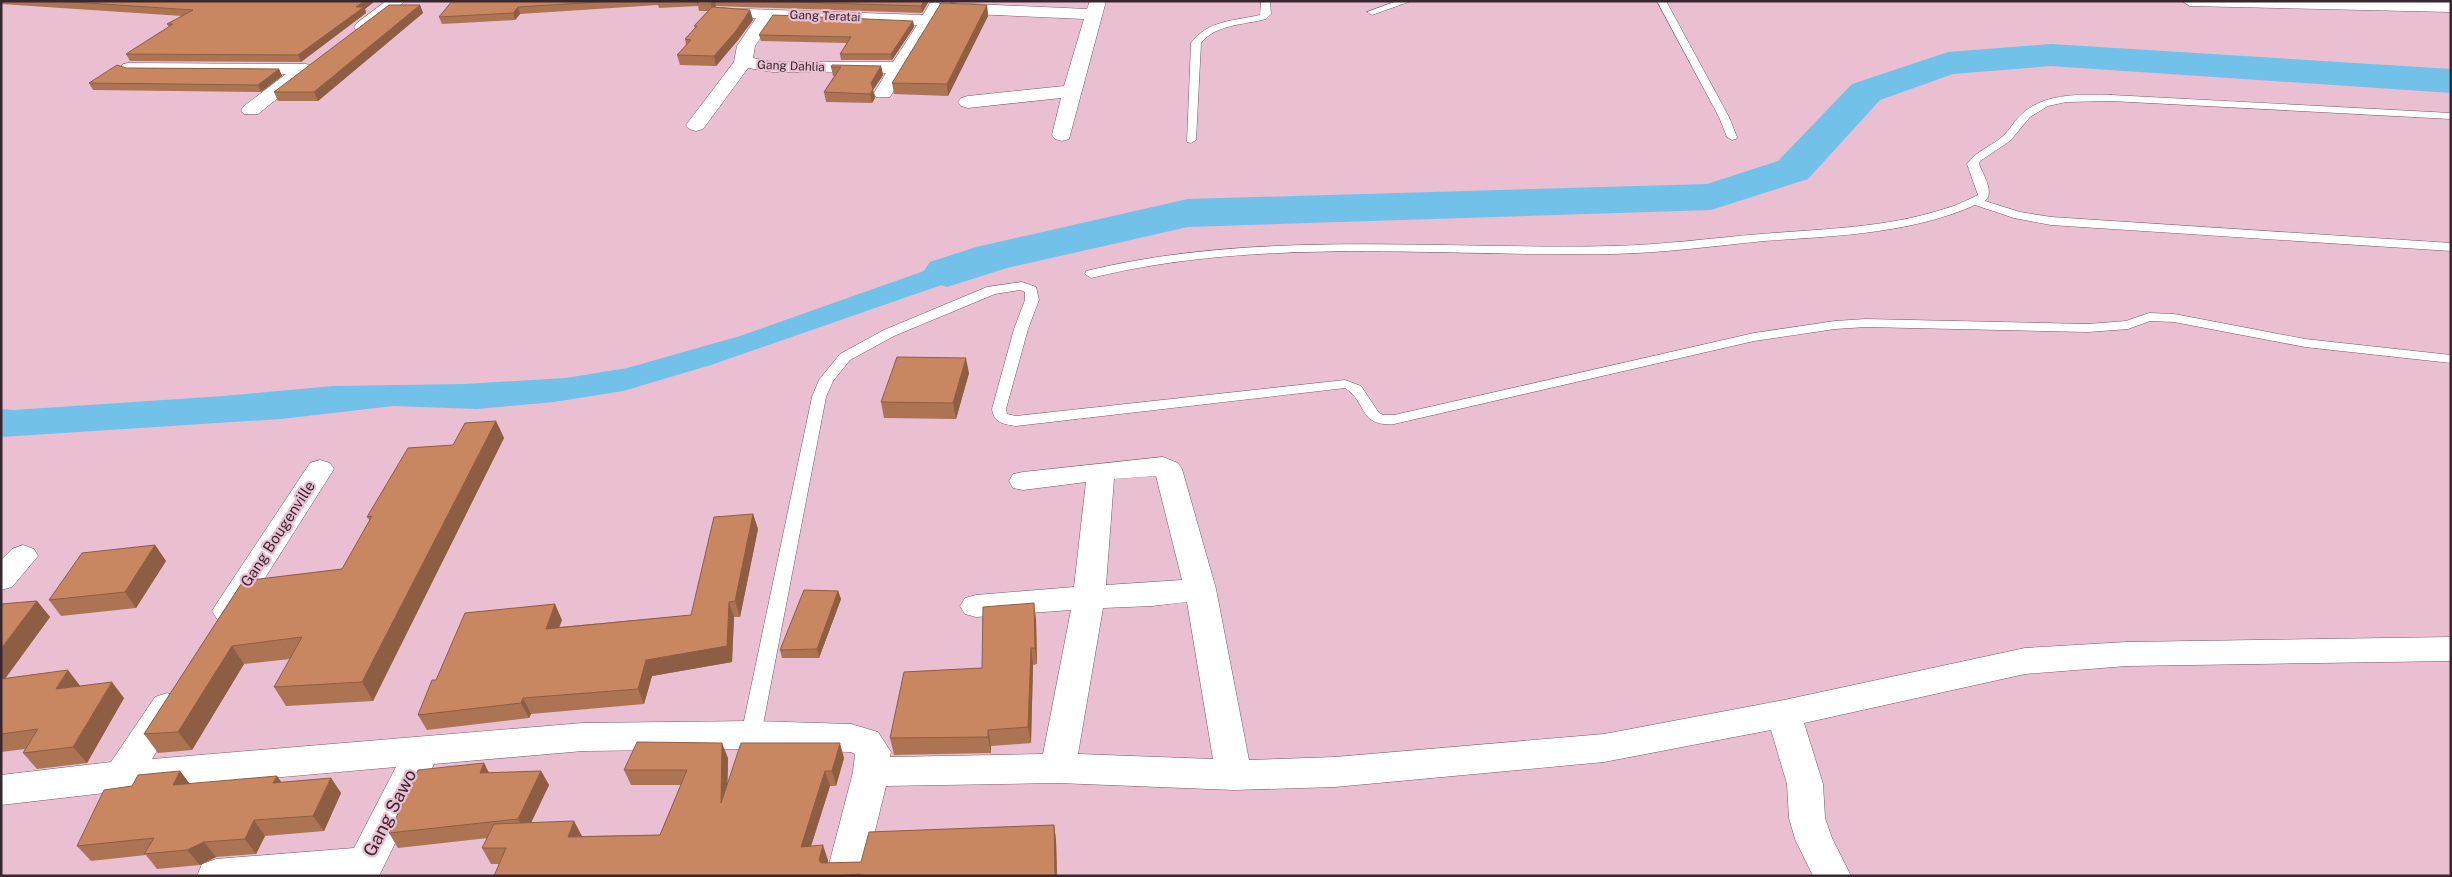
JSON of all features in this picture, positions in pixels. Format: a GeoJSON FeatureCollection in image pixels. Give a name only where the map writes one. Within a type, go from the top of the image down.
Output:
{"type":"FeatureCollection","features":[{"type":"Feature","properties":{"kind":"street"},"geometry":{"type":"LineString","coordinates":[[351,35],[397,1]]}},
{"type":"Feature","properties":{"kind":"street"},"geometry":{"type":"LineString","coordinates":[[2190,1],[2390,4],[2451,7]]}},
{"type":"Feature","properties":{"kind":"street"},"geometry":{"type":"LineString","coordinates":[[2429,7],[2451,22]]}},
{"type":"Feature","properties":{"kind":"street"},"geometry":{"type":"LineString","coordinates":[[1062,135],[1072,91],[1096,8]]}},
{"type":"Feature","properties":{"kind":"street","name":"Gang Teratai"},"geometry":{"type":"LineString","coordinates":[[722,12],[768,14],[1096,8]]}},
{"type":"Feature","properties":{"kind":"street"},"geometry":{"type":"LineString","coordinates":[[883,94],[934,10]]}},
{"type":"Feature","properties":{"kind":"street"},"geometry":{"type":"LineString","coordinates":[[696,125],[743,62],[746,46],[768,14]]}},
{"type":"Feature","properties":{"kind":"street"},"geometry":{"type":"LineString","coordinates":[[251,110],[321,58]]}},
{"type":"Feature","properties":{"kind":"street","name":"Gang Dahlia"},"geometry":{"type":"LineString","coordinates":[[743,62],[773,67],[899,68]]}},
{"type":"Feature","properties":{"kind":"street"},"geometry":{"type":"LineString","coordinates":[[129,68],[306,69]]}},
{"type":"Feature","properties":{"kind":"street"},"geometry":{"type":"LineString","coordinates":[[968,102],[1072,91]]}},
{"type":"Feature","properties":{"kind":"street"},"geometry":{"type":"LineString","coordinates":[[1023,480],[1163,466],[1168,469],[1200,589],[1234,775]]}},
{"type":"Feature","properties":{"kind":"street","name":"Gang Bougenville"},"geometry":{"type":"LineString","coordinates":[[213,635],[320,468]]}},
{"type":"Feature","properties":{"kind":"street"},"geometry":{"type":"LineString","coordinates":[[1058,768],[1089,597],[1101,471]]}},
{"type":"Feature","properties":{"kind":"street"},"geometry":{"type":"LineString","coordinates":[[1,579],[22,556]]}},
{"type":"Feature","properties":{"kind":"street"},"geometry":{"type":"LineString","coordinates":[[976,606],[1089,597],[1136,596],[1200,589]]}},
{"type":"Feature","properties":{"kind":"street"},"geometry":{"type":"LineString","coordinates":[[871,772],[1058,768],[1234,775],[1334,772],[1604,748],[1784,714],[2025,661],[2127,654],[2451,649]]}},
{"type":"Feature","properties":{"kind":"street"},"geometry":{"type":"LineString","coordinates":[[122,776],[181,685]]}},
{"type":"Feature","properties":{"kind":"street"},"geometry":{"type":"LineString","coordinates":[[1784,714],[1805,784],[1807,818],[1814,839],[1832,876]]}},
{"type":"Feature","properties":{"kind":"street"},"geometry":{"type":"LineString","coordinates":[[1,790],[122,776],[583,737],[751,735],[850,738],[866,742],[873,752],[871,772],[844,876]]}},
{"type":"Feature","properties":{"kind":"street","name":"Gang Sawo"},"geometry":{"type":"LineString","coordinates":[[361,870],[423,750]]}},
{"type":"Feature","properties":{"kind":"street"},"geometry":{"type":"LineString","coordinates":[[216,876],[361,870]]}},
{"type":"Feature","properties":{"kind":"lane"},"geometry":{"type":"LineString","coordinates":[[1191,140],[1196,43],[1201,34],[1213,29],[1263,17],[1266,14],[1265,1]]}},
{"type":"Feature","properties":{"kind":"lane"},"geometry":{"type":"LineString","coordinates":[[1372,12],[1407,1]]}},
{"type":"Feature","properties":{"kind":"lane"},"geometry":{"type":"LineString","coordinates":[[1661,1],[1724,117],[1732,137]]}},
{"type":"Feature","properties":{"kind":"lane"},"geometry":{"type":"LineString","coordinates":[[1091,274],[1128,265],[1209,255],[1409,248],[1614,250],[1809,234],[1897,224],[1949,212],[1978,202],[1983,197],[1984,192],[1973,164],[1977,155],[2006,139],[2026,115],[2040,105],[2070,100],[2111,98],[2451,116]]}},
{"type":"Feature","properties":{"kind":"lane"},"geometry":{"type":"LineString","coordinates":[[1978,202],[2018,215],[2051,221],[2451,247]]}},
{"type":"Feature","properties":{"kind":"lane"},"geometry":{"type":"LineString","coordinates":[[751,735],[819,397],[826,380],[845,358],[889,333],[954,305],[1006,287],[1022,286],[1031,290],[1032,300],[1021,329],[999,409],[1000,416],[1006,420],[1345,384],[1355,387],[1374,416],[1379,419],[1403,418],[1754,337],[1835,325],[1866,323],[2088,328],[2128,325],[2158,316],[2305,343],[2451,359]]}},
{"type":"Feature","properties":{"kind":"water"},"geometry":{"type":"Polygon","coordinates":[[[1023,236],[1022,254],[979,272],[711,365],[623,391],[554,402],[477,409],[393,406],[281,419],[1,437],[1,409],[14,410],[224,396],[333,386],[464,384],[566,378],[627,368],[740,336],[1023,236]]]}},
{"type":"Feature","properties":{"kind":"building"},"geometry":{"type":"Polygon","coordinates":[[[57,1],[364,1],[356,7],[364,7],[298,55],[126,54],[173,24],[167,24],[193,10],[57,1]]]}},
{"type":"Feature","properties":{"kind":"building"},"geometry":{"type":"Polygon","coordinates":[[[452,1],[614,1],[518,7],[513,13],[439,17],[452,1]]]}},
{"type":"Feature","properties":{"kind":"building"},"geometry":{"type":"Polygon","coordinates":[[[700,1],[713,1],[711,4],[697,4],[700,1]]]}},
{"type":"Feature","properties":{"kind":"building"},"geometry":{"type":"Polygon","coordinates":[[[764,1],[924,1],[921,6],[764,1]]]}},
{"type":"Feature","properties":{"kind":"building"},"geometry":{"type":"Polygon","coordinates":[[[941,3],[987,5],[947,84],[892,83],[941,3]]]}},
{"type":"Feature","properties":{"kind":"building"},"geometry":{"type":"Polygon","coordinates":[[[389,5],[420,5],[314,92],[274,92],[389,5]]]}},
{"type":"Feature","properties":{"kind":"building"},"geometry":{"type":"Polygon","coordinates":[[[712,7],[750,10],[736,31],[714,56],[677,55],[691,40],[685,39],[697,26],[694,26],[712,7]]]}},
{"type":"Feature","properties":{"kind":"building"},"geometry":{"type":"Polygon","coordinates":[[[773,15],[913,21],[891,54],[840,54],[851,37],[759,35],[773,15]]]}},
{"type":"Feature","properties":{"kind":"building"},"geometry":{"type":"Polygon","coordinates":[[[117,65],[126,68],[279,69],[258,85],[89,83],[117,65]]]}},
{"type":"Feature","properties":{"kind":"building"},"geometry":{"type":"Polygon","coordinates":[[[832,65],[881,66],[871,83],[873,89],[870,94],[824,92],[841,67],[831,67],[832,65]]]}},
{"type":"Feature","properties":{"kind":"building"},"geometry":{"type":"Polygon","coordinates":[[[897,357],[966,358],[953,403],[881,402],[897,357]]]}},
{"type":"Feature","properties":{"kind":"building"},"geometry":{"type":"Polygon","coordinates":[[[496,421],[362,682],[274,687],[302,637],[232,646],[178,732],[144,734],[243,581],[342,569],[372,516],[367,517],[408,448],[453,445],[465,423],[496,421]]]}},
{"type":"Feature","properties":{"kind":"building"},"geometry":{"type":"Polygon","coordinates":[[[753,514],[735,601],[729,602],[727,646],[646,660],[638,689],[523,698],[521,703],[418,715],[432,680],[436,680],[465,613],[555,604],[546,629],[691,615],[714,517],[753,514]]]}},
{"type":"Feature","properties":{"kind":"building"},"geometry":{"type":"Polygon","coordinates":[[[155,545],[125,592],[49,600],[82,553],[155,545]]]}},
{"type":"Feature","properties":{"kind":"building"},"geometry":{"type":"Polygon","coordinates":[[[804,590],[838,591],[817,649],[780,650],[804,590]]]}},
{"type":"Feature","properties":{"kind":"building"},"geometry":{"type":"Polygon","coordinates":[[[37,601],[1,649],[1,604],[37,601]]]}},
{"type":"Feature","properties":{"kind":"building"},"geometry":{"type":"Polygon","coordinates":[[[1034,603],[1035,648],[1031,648],[1028,727],[988,730],[988,737],[890,738],[904,672],[982,668],[983,607],[1034,603]]]}},
{"type":"Feature","properties":{"kind":"building"},"geometry":{"type":"Polygon","coordinates":[[[68,670],[56,689],[112,682],[73,747],[23,753],[38,729],[1,734],[1,679],[68,670]]]}},
{"type":"Feature","properties":{"kind":"building"},"geometry":{"type":"Polygon","coordinates":[[[637,742],[722,743],[721,803],[741,743],[840,743],[832,771],[825,771],[801,847],[823,845],[819,860],[821,863],[861,862],[869,832],[1054,825],[1055,876],[859,876],[860,874],[836,876],[494,876],[506,848],[482,848],[494,824],[574,821],[568,837],[660,835],[687,770],[624,770],[637,742]]]}},
{"type":"Feature","properties":{"kind":"building"},"geometry":{"type":"Polygon","coordinates":[[[484,763],[480,773],[541,771],[518,819],[389,833],[418,770],[484,763]]]}},
{"type":"Feature","properties":{"kind":"building"},"geometry":{"type":"Polygon","coordinates":[[[180,771],[173,785],[277,776],[273,783],[331,778],[313,816],[254,820],[245,839],[204,842],[187,850],[144,854],[154,838],[77,846],[104,790],[132,786],[138,775],[180,771]]]}},
{"type":"Feature","properties":{"kind":"waterway"},"geometry":{"type":"LineString","coordinates":[[947,272],[993,257],[1188,213],[1711,197],[1793,170],[1866,92],[1948,63],[2051,55],[2451,81]]}}]}
